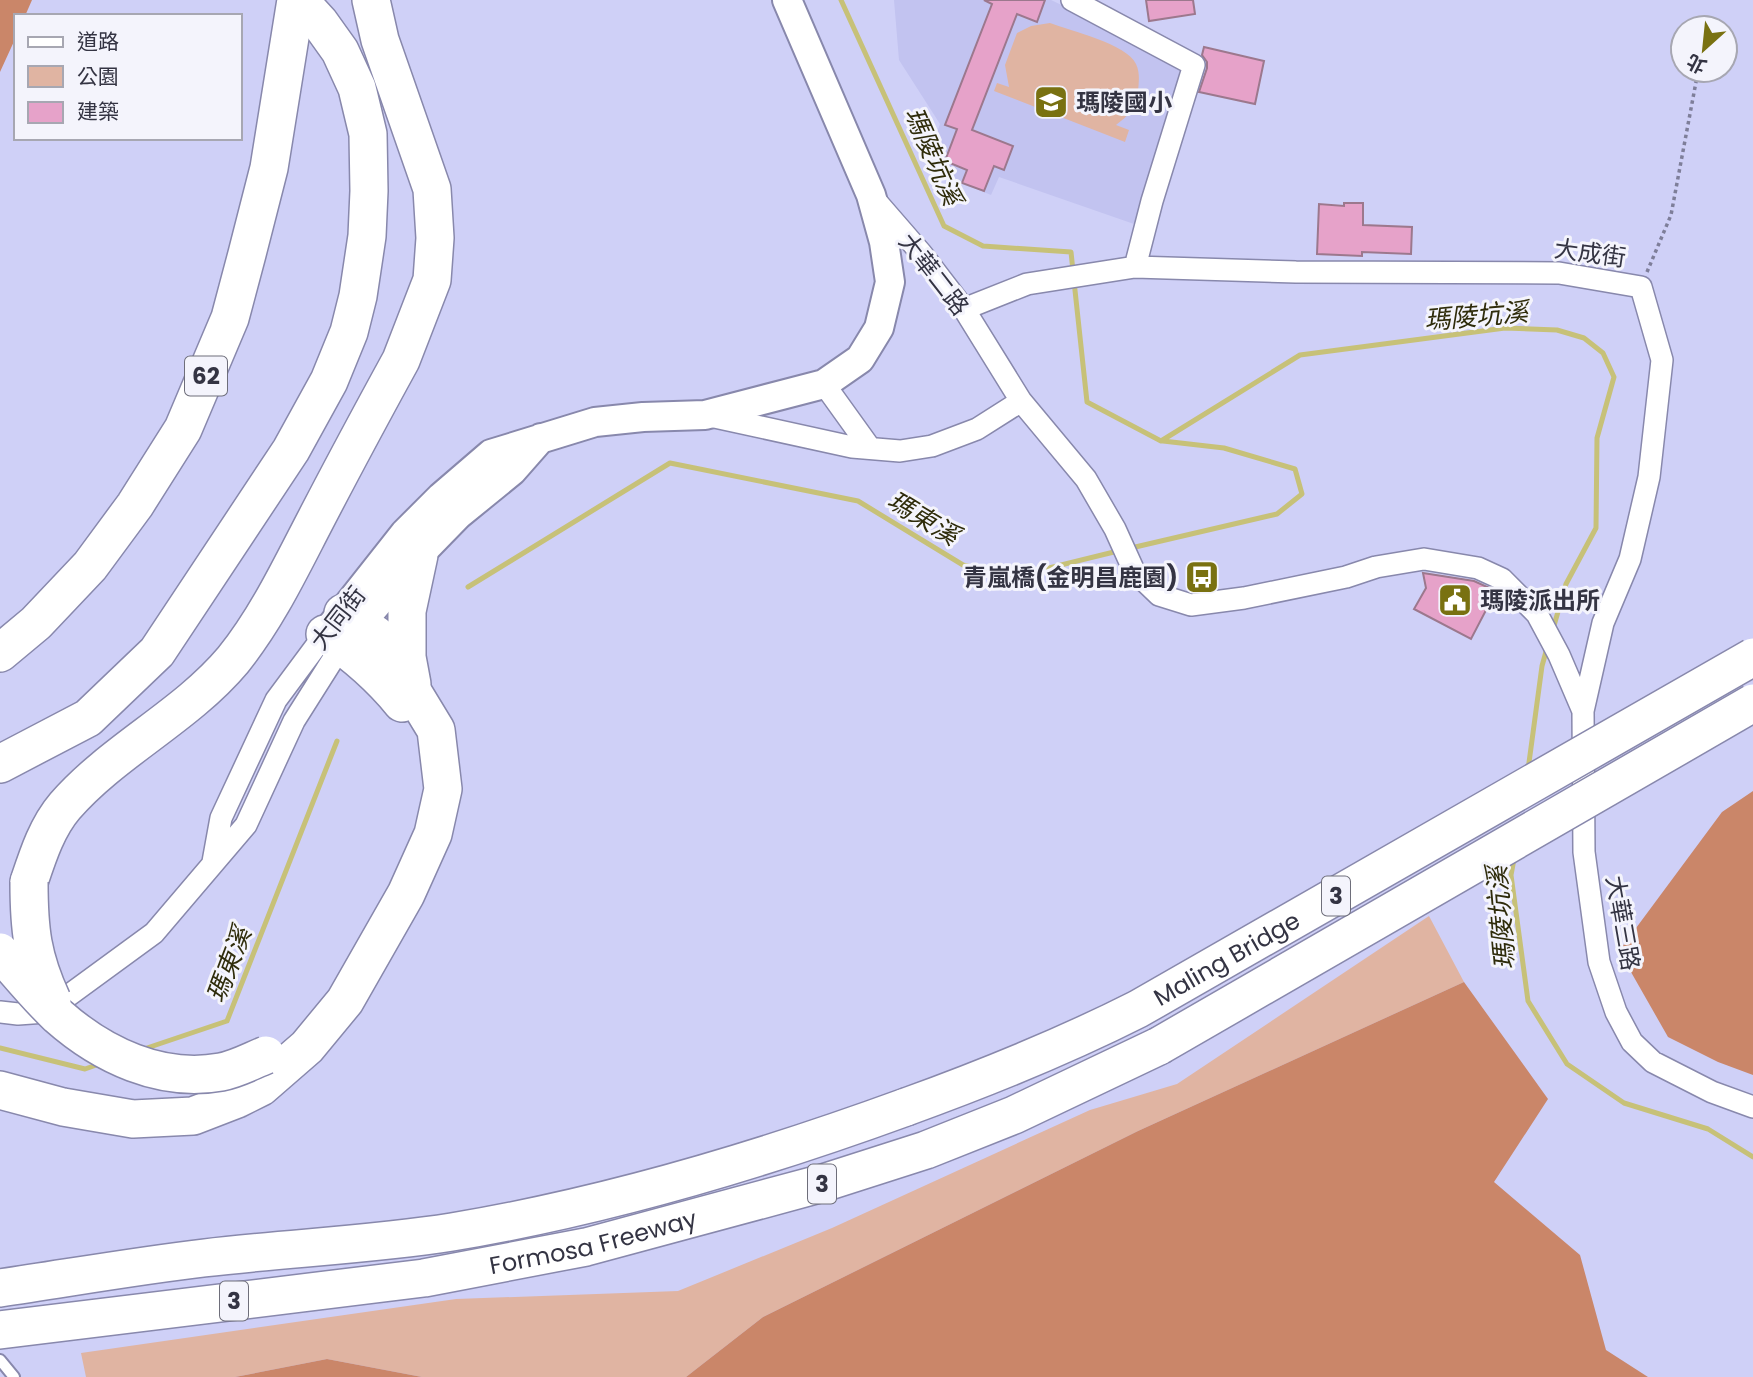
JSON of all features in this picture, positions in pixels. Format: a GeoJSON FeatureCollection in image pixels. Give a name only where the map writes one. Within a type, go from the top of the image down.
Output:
{"type":"FeatureCollection","features":[{"type":"Feature","properties":{"kind":"highway","name":"62"},"geometry":{"type":"LineString","coordinates":[[0,625],[48,583],[63,564],[134,471],[174,399],[212,294],[247,173],[273,0]]}},
{"type":"Feature","properties":{"kind":"highway","name":"62"},"geometry":{"type":"LineString","coordinates":[[0,653],[36,623],[90,566],[135,505],[183,429],[230,318],[269,168],[289,38],[298,0]]}},
{"type":"Feature","properties":{"kind":"highway"},"geometry":{"type":"LineString","coordinates":[[0,764],[88,718],[157,652],[291,450],[329,381],[349,332],[358,296],[367,236],[368,134],[358,88],[340,51],[320,23],[298,0]]}},
{"type":"Feature","properties":{"kind":"highway"},"geometry":{"type":"LineString","coordinates":[[60,1017],[38,971],[29,930],[29,882],[40,846],[64,807],[99,774],[211,682],[232,661],[250,637],[287,575],[401,360],[432,280],[435,239],[432,189],[380,40],[371,0]]}},
{"type":"Feature","properties":{"kind":"highway"},"geometry":{"type":"LineString","coordinates":[[414,692],[407,657],[407,611],[419,555]]}},
{"type":"Feature","properties":{"kind":"highway"},"geometry":{"type":"LineString","coordinates":[[0,1087],[51,1104],[133,1119],[193,1116],[261,1087],[307,1047],[345,1001],[406,894],[433,834],[443,789],[436,730],[414,692],[376,635],[342,629]]}},
{"type":"Feature","properties":{"kind":"highway"},"geometry":{"type":"LineString","coordinates":[[0,952],[60,1017],[110,1052],[144,1067],[172,1074],[221,1072],[266,1055],[296,1031],[329,991],[383,894],[420,811],[422,759],[416,734],[401,702],[378,677],[342,629]]}},
{"type":"Feature","properties":{"kind":"highway","name":"Maling Bridge"},"geometry":{"type":"LineString","coordinates":[[906,1107],[996,1075],[1073,1042],[1138,1009],[1753,657]]}},
{"type":"Feature","properties":{"kind":"highway","name":"Maling Bridge"},"geometry":{"type":"LineString","coordinates":[[1159,1046],[1753,703]]}},
{"type":"Feature","properties":{"kind":"highway","name":"Formosa Freeway"},"geometry":{"type":"LineString","coordinates":[[0,1330],[424,1279],[586,1247],[823,1184],[926,1150],[1014,1115],[1159,1046]]}},
{"type":"Feature","properties":{"kind":"highway","name":"Formosa Freeway"},"geometry":{"type":"LineString","coordinates":[[0,1288],[204,1258],[453,1232],[592,1204],[688,1180],[809,1143],[906,1107]]}},
{"type":"Feature","properties":{"kind":"street","name":"大華二路"},"geometry":{"type":"LineString","coordinates":[[787,0],[871,195],[964,309],[1021,401],[1086,479],[1115,529],[1134,571],[1159,595],[1191,605],[1256,595],[1346,577],[1376,567],[1424,559],[1478,568],[1502,579],[1537,614],[1559,654],[1583,711]]}},
{"type":"Feature","properties":{"kind":"street"},"geometry":{"type":"LineString","coordinates":[[1072,0],[1194,65],[1152,201],[1135,267]]}},
{"type":"Feature","properties":{"kind":"street"},"geometry":{"type":"LineString","coordinates":[[870,448],[824,384],[860,359],[879,328],[890,282],[884,242],[871,195]]}},
{"type":"Feature","properties":{"kind":"street","name":"大成街"},"geometry":{"type":"LineString","coordinates":[[964,309],[1027,284],[1135,267],[1296,272],[1559,273],[1641,287],[1662,360],[1648,477],[1630,559],[1603,622],[1583,711]]}},
{"type":"Feature","properties":{"kind":"street","name":"大同街"},"geometry":{"type":"LineString","coordinates":[[342,629],[405,533],[441,497],[491,454],[595,422],[705,415],[824,384]]}},
{"type":"Feature","properties":{"kind":"street"},"geometry":{"type":"LineString","coordinates":[[705,415],[852,447],[900,451],[932,446],[977,429],[1021,401]]}},
{"type":"Feature","properties":{"kind":"street","name":"大同街"},"geometry":{"type":"LineString","coordinates":[[0,1012],[46,1012],[154,933],[213,864],[221,818],[276,700],[342,629],[458,515],[512,471],[542,437]]}},
{"type":"Feature","properties":{"kind":"street","name":"大華三路"},"geometry":{"type":"LineString","coordinates":[[1583,711],[1584,852],[1599,962],[1616,1012],[1632,1042],[1653,1062],[1712,1092],[1753,1107]]}},
{"type":"Feature","properties":{"kind":"lane"},"geometry":{"type":"LineString","coordinates":[[0,1360],[14,1377]]}},
{"type":"Feature","properties":{"kind":"path"},"geometry":{"type":"LineString","coordinates":[[1641,287],[1671,215],[1696,84]]}},
{"type":"Feature","properties":{"kind":"shaded area"},"geometry":{"type":"Polygon","coordinates":[[[0,0],[32,0],[26,14],[14,14],[14,41],[0,72],[0,0]]]}},
{"type":"Feature","properties":{"kind":"shaded area","name":"瑪陵國小"},"geometry":{"type":"Polygon","coordinates":[[[894,0],[1051,0],[1178,60],[1184,81],[1134,224],[999,177],[991,195],[924,168],[940,124],[899,60],[894,0]]]}},
{"type":"Feature","properties":{"kind":"shaded area"},"geometry":{"type":"Polygon","coordinates":[[[1753,791],[1753,1075],[1718,1062],[1668,1037],[1619,951],[1722,812],[1753,791]]]}},
{"type":"Feature","properties":{"kind":"shaded area"},"geometry":{"type":"Polygon","coordinates":[[[1464,982],[1548,1099],[1494,1182],[1580,1255],[1606,1350],[1648,1377],[686,1377],[763,1317],[1138,1131],[1464,982]]]}},
{"type":"Feature","properties":{"kind":"shaded area"},"geometry":{"type":"Polygon","coordinates":[[[327,1359],[422,1377],[235,1377],[327,1359]]]}},
{"type":"Feature","properties":{"kind":"green space"},"geometry":{"type":"Polygon","coordinates":[[[1050,23],[1110,44],[1122,50],[1136,64],[1139,81],[1136,102],[1128,115],[1116,125],[1129,130],[1125,142],[994,91],[997,83],[1009,87],[1005,65],[1017,33],[1031,26],[1050,23]]]}},
{"type":"Feature","properties":{"kind":"green space"},"geometry":{"type":"Polygon","coordinates":[[[1429,916],[1464,982],[1138,1131],[763,1317],[686,1377],[422,1377],[327,1359],[235,1377],[86,1377],[81,1353],[456,1299],[678,1291],[832,1228],[1090,1110],[1177,1084],[1429,916]]]}},
{"type":"Feature","properties":{"kind":"building"},"geometry":{"type":"Polygon","coordinates":[[[984,0],[1045,0],[1037,22],[1017,14],[972,130],[1013,146],[1004,170],[994,166],[984,191],[962,183],[967,170],[945,161],[957,129],[945,125],[992,4],[984,0]]]}},
{"type":"Feature","properties":{"kind":"building"},"geometry":{"type":"Polygon","coordinates":[[[1146,0],[1193,0],[1195,14],[1149,21],[1146,0]]]}},
{"type":"Feature","properties":{"kind":"building"},"geometry":{"type":"Polygon","coordinates":[[[1204,47],[1264,61],[1255,104],[1199,92],[1207,68],[1207,62],[1202,55],[1204,47]]]}},
{"type":"Feature","properties":{"kind":"building"},"geometry":{"type":"Polygon","coordinates":[[[1344,203],[1363,203],[1363,225],[1412,227],[1411,254],[1317,254],[1319,204],[1344,206],[1344,203]]]}},
{"type":"Feature","properties":{"kind":"building","name":"瑪陵派出所"},"geometry":{"type":"Polygon","coordinates":[[[1423,573],[1474,581],[1496,591],[1471,639],[1414,609],[1426,588],[1423,573]]]}},
{"type":"Feature","properties":{"kind":"waterway","name":"瑪陵坑溪"},"geometry":{"type":"LineString","coordinates":[[841,0],[944,226],[983,246],[1071,252],[1073,271]]}},
{"type":"Feature","properties":{"kind":"waterway","name":"瑪陵坑溪"},"geometry":{"type":"LineString","coordinates":[[1074,281],[1087,402],[1161,441],[1300,355],[1505,328],[1557,330],[1584,338],[1603,353],[1614,377],[1597,438],[1596,528],[1566,584],[1553,629]]}},
{"type":"Feature","properties":{"kind":"waterway","name":"瑪東溪"},"geometry":{"type":"LineString","coordinates":[[1131,548],[1277,514],[1302,494],[1295,469],[1224,448],[1163,441]]}},
{"type":"Feature","properties":{"kind":"waterway","name":"瑪東溪"},"geometry":{"type":"LineString","coordinates":[[468,587],[670,463],[858,501],[963,565],[1012,577],[1118,551]]}},
{"type":"Feature","properties":{"kind":"waterway","name":"瑪陵坑溪"},"geometry":{"type":"LineString","coordinates":[[1528,770],[1542,666],[1547,648]]}},
{"type":"Feature","properties":{"kind":"waterway","name":"瑪東溪"},"geometry":{"type":"LineString","coordinates":[[141,1050],[227,1021],[337,741]]}},
{"type":"Feature","properties":{"kind":"waterway","name":"瑪陵坑溪"},"geometry":{"type":"LineString","coordinates":[[1514,859],[1511,875],[1528,1001],[1567,1064],[1624,1103],[1708,1129],[1753,1157]]}},
{"type":"Feature","properties":{"kind":"waterway","name":"瑪東溪"},"geometry":{"type":"LineString","coordinates":[[0,1048],[85,1069],[102,1063]]}},
{"type":"Feature","properties":{"kind":"place","name":"瑪陵國小"},"geometry":{"type":"Point","coordinates":[1051,102]}},
{"type":"Feature","properties":{"kind":"place","name":"青嵐橋(金明昌鹿園)"},"geometry":{"type":"Point","coordinates":[1202,577]}},
{"type":"Feature","properties":{"kind":"place","name":"瑪陵派出所"},"geometry":{"type":"Point","coordinates":[1455,600]}}]}
